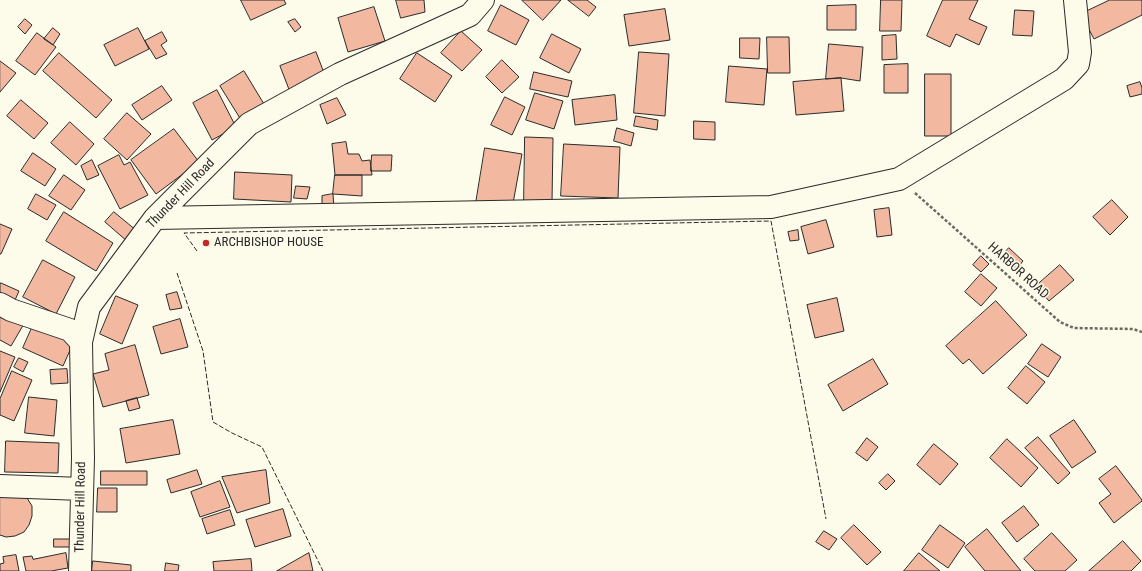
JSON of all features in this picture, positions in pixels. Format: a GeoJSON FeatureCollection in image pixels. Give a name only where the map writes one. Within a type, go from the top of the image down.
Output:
{"type":"FeatureCollection","features":[{"type":"Feature","properties":{"kind":"street","name":"Thunder Hill Road"},"geometry":{"type":"LineString","coordinates":[[80,571],[83,458],[81,342],[89,307],[155,218],[249,124],[340,74],[470,15],[483,0]]}},
{"type":"Feature","properties":{"kind":"street"},"geometry":{"type":"LineString","coordinates":[[155,218],[771,207],[900,179],[1064,79],[1078,64],[1080,52],[1074,0]]}},
{"type":"Feature","properties":{"kind":"street"},"geometry":{"type":"LineString","coordinates":[[0,304],[11,310],[70,330],[81,342]]}},
{"type":"Feature","properties":{"kind":"street"},"geometry":{"type":"LineString","coordinates":[[0,486],[82,490]]}},
{"type":"Feature","properties":{"kind":"path","name":"HARBOR ROAD"},"geometry":{"type":"LineString","coordinates":[[900,179],[1060,322],[1074,328],[1133,329],[1142,332]]}},
{"type":"Feature","properties":{"kind":"building"},"geometry":{"type":"Polygon","coordinates":[[[241,0],[284,0],[286,4],[251,20],[241,0]]]}},
{"type":"Feature","properties":{"kind":"building"},"geometry":{"type":"Polygon","coordinates":[[[396,0],[424,0],[425,12],[401,18],[396,0]]]}},
{"type":"Feature","properties":{"kind":"building"},"geometry":{"type":"Polygon","coordinates":[[[522,0],[561,0],[543,20],[522,0]]]}},
{"type":"Feature","properties":{"kind":"building"},"geometry":{"type":"Polygon","coordinates":[[[568,0],[587,0],[596,7],[589,16],[568,0]]]}},
{"type":"Feature","properties":{"kind":"building"},"geometry":{"type":"Polygon","coordinates":[[[881,0],[902,0],[901,31],[880,31],[881,0]]]}},
{"type":"Feature","properties":{"kind":"building"},"geometry":{"type":"Polygon","coordinates":[[[943,0],[978,0],[969,19],[987,27],[979,45],[956,34],[950,47],[927,36],[943,0]]]}},
{"type":"Feature","properties":{"kind":"building"},"geometry":{"type":"Polygon","coordinates":[[[1110,0],[1142,0],[1142,15],[1094,39],[1081,14],[1110,0]]]}},
{"type":"Feature","properties":{"kind":"building"},"geometry":{"type":"Polygon","coordinates":[[[501,5],[529,20],[516,45],[488,31],[501,5]]]}},
{"type":"Feature","properties":{"kind":"building"},"geometry":{"type":"Polygon","coordinates":[[[856,5],[856,30],[827,30],[827,6],[856,5]]]}},
{"type":"Feature","properties":{"kind":"building"},"geometry":{"type":"Polygon","coordinates":[[[374,7],[385,41],[348,52],[338,18],[374,7]]]}},
{"type":"Feature","properties":{"kind":"building"},"geometry":{"type":"Polygon","coordinates":[[[665,9],[670,40],[629,46],[624,15],[665,9]]]}},
{"type":"Feature","properties":{"kind":"building"},"geometry":{"type":"Polygon","coordinates":[[[1015,10],[1034,11],[1032,36],[1013,35],[1015,10]]]}},
{"type":"Feature","properties":{"kind":"building"},"geometry":{"type":"Polygon","coordinates":[[[25,19],[32,25],[25,34],[18,27],[25,19]]]}},
{"type":"Feature","properties":{"kind":"building"},"geometry":{"type":"Polygon","coordinates":[[[295,19],[301,27],[295,32],[288,22],[295,19]]]}},
{"type":"Feature","properties":{"kind":"building"},"geometry":{"type":"Polygon","coordinates":[[[53,28],[60,34],[53,45],[44,39],[53,28]]]}},
{"type":"Feature","properties":{"kind":"building"},"geometry":{"type":"Polygon","coordinates":[[[138,28],[149,49],[115,66],[104,45],[138,28]]]}},
{"type":"Feature","properties":{"kind":"building"},"geometry":{"type":"Polygon","coordinates":[[[461,31],[482,50],[462,71],[441,53],[461,31]]]}},
{"type":"Feature","properties":{"kind":"building"},"geometry":{"type":"Polygon","coordinates":[[[162,32],[167,41],[161,45],[167,54],[156,59],[145,41],[162,32]]]}},
{"type":"Feature","properties":{"kind":"building"},"geometry":{"type":"Polygon","coordinates":[[[37,33],[56,47],[35,75],[16,61],[37,33]]]}},
{"type":"Feature","properties":{"kind":"building"},"geometry":{"type":"Polygon","coordinates":[[[552,34],[581,49],[569,73],[540,58],[552,34]]]}},
{"type":"Feature","properties":{"kind":"building"},"geometry":{"type":"Polygon","coordinates":[[[896,35],[897,59],[882,60],[882,36],[896,35]]]}},
{"type":"Feature","properties":{"kind":"building"},"geometry":{"type":"Polygon","coordinates":[[[767,37],[789,37],[790,73],[768,73],[767,37]]]}},
{"type":"Feature","properties":{"kind":"building"},"geometry":{"type":"Polygon","coordinates":[[[740,38],[760,38],[759,59],[740,58],[740,38]]]}},
{"type":"Feature","properties":{"kind":"building"},"geometry":{"type":"Polygon","coordinates":[[[829,44],[863,47],[860,81],[841,78],[826,79],[829,44]]]}},
{"type":"Feature","properties":{"kind":"building"},"geometry":{"type":"Polygon","coordinates":[[[316,52],[326,78],[290,92],[280,66],[316,52]]]}},
{"type":"Feature","properties":{"kind":"building"},"geometry":{"type":"Polygon","coordinates":[[[639,52],[669,54],[665,116],[634,113],[639,52]]]}},
{"type":"Feature","properties":{"kind":"building"},"geometry":{"type":"Polygon","coordinates":[[[59,53],[112,100],[96,118],[43,71],[59,53]]]}},
{"type":"Feature","properties":{"kind":"building"},"geometry":{"type":"Polygon","coordinates":[[[417,53],[452,76],[435,102],[400,79],[417,53]]]}},
{"type":"Feature","properties":{"kind":"building"},"geometry":{"type":"Polygon","coordinates":[[[502,60],[519,77],[502,93],[486,77],[502,60]]]}},
{"type":"Feature","properties":{"kind":"building"},"geometry":{"type":"Polygon","coordinates":[[[0,61],[16,73],[0,92],[0,61]]]}},
{"type":"Feature","properties":{"kind":"building"},"geometry":{"type":"Polygon","coordinates":[[[908,64],[908,93],[884,93],[884,65],[908,64]]]}},
{"type":"Feature","properties":{"kind":"building"},"geometry":{"type":"Polygon","coordinates":[[[729,66],[767,69],[764,105],[726,102],[729,66]]]}},
{"type":"Feature","properties":{"kind":"building"},"geometry":{"type":"Polygon","coordinates":[[[244,71],[267,109],[243,123],[220,86],[244,71]]]}},
{"type":"Feature","properties":{"kind":"building"},"geometry":{"type":"Polygon","coordinates":[[[534,72],[572,81],[568,97],[530,89],[534,72]]]}},
{"type":"Feature","properties":{"kind":"building"},"geometry":{"type":"Polygon","coordinates":[[[925,74],[951,74],[951,136],[925,136],[925,74]]]}},
{"type":"Feature","properties":{"kind":"building"},"geometry":{"type":"Polygon","coordinates":[[[841,78],[844,111],[796,115],[793,82],[841,78]]]}},
{"type":"Feature","properties":{"kind":"building"},"geometry":{"type":"Polygon","coordinates":[[[1140,82],[1142,94],[1130,97],[1127,86],[1140,82]]]}},
{"type":"Feature","properties":{"kind":"building"},"geometry":{"type":"Polygon","coordinates":[[[162,86],[172,100],[142,120],[132,105],[162,86]]]}},
{"type":"Feature","properties":{"kind":"building"},"geometry":{"type":"Polygon","coordinates":[[[217,90],[236,127],[212,140],[193,103],[217,90]]]}},
{"type":"Feature","properties":{"kind":"building"},"geometry":{"type":"Polygon","coordinates":[[[535,93],[563,101],[554,129],[526,120],[535,93]]]}},
{"type":"Feature","properties":{"kind":"building"},"geometry":{"type":"Polygon","coordinates":[[[615,95],[617,120],[575,125],[572,100],[615,95]]]}},
{"type":"Feature","properties":{"kind":"building"},"geometry":{"type":"Polygon","coordinates":[[[505,97],[525,107],[512,135],[491,125],[505,97]]]}},
{"type":"Feature","properties":{"kind":"building"},"geometry":{"type":"Polygon","coordinates":[[[337,98],[346,115],[327,124],[320,105],[337,98]]]}},
{"type":"Feature","properties":{"kind":"building"},"geometry":{"type":"Polygon","coordinates":[[[21,100],[48,123],[34,139],[7,116],[21,100]]]}},
{"type":"Feature","properties":{"kind":"building"},"geometry":{"type":"Polygon","coordinates":[[[127,113],[151,134],[127,160],[104,139],[127,113]]]}},
{"type":"Feature","properties":{"kind":"building"},"geometry":{"type":"Polygon","coordinates":[[[636,116],[658,120],[657,130],[634,126],[636,116]]]}},
{"type":"Feature","properties":{"kind":"building"},"geometry":{"type":"Polygon","coordinates":[[[694,121],[715,122],[715,140],[694,139],[694,121]]]}},
{"type":"Feature","properties":{"kind":"building"},"geometry":{"type":"Polygon","coordinates":[[[70,122],[94,144],[76,165],[51,143],[70,122]]]}},
{"type":"Feature","properties":{"kind":"building"},"geometry":{"type":"Polygon","coordinates":[[[617,128],[634,133],[631,146],[614,141],[617,128]]]}},
{"type":"Feature","properties":{"kind":"building"},"geometry":{"type":"Polygon","coordinates":[[[174,129],[199,162],[156,194],[131,160],[174,129]]]}},
{"type":"Feature","properties":{"kind":"building"},"geometry":{"type":"Polygon","coordinates":[[[525,137],[553,138],[552,203],[524,203],[525,137]]]}},
{"type":"Feature","properties":{"kind":"building"},"geometry":{"type":"Polygon","coordinates":[[[346,142],[348,154],[359,154],[362,161],[370,160],[372,175],[335,175],[332,144],[346,142]]]}},
{"type":"Feature","properties":{"kind":"building"},"geometry":{"type":"Polygon","coordinates":[[[564,144],[620,147],[618,198],[561,196],[564,144]]]}},
{"type":"Feature","properties":{"kind":"building"},"geometry":{"type":"Polygon","coordinates":[[[485,148],[522,154],[512,209],[476,203],[485,148]]]}},
{"type":"Feature","properties":{"kind":"building"},"geometry":{"type":"Polygon","coordinates":[[[33,153],[56,169],[45,186],[21,171],[33,153]]]}},
{"type":"Feature","properties":{"kind":"building"},"geometry":{"type":"Polygon","coordinates":[[[119,155],[124,165],[130,162],[148,195],[120,209],[98,166],[119,155]]]}},
{"type":"Feature","properties":{"kind":"building"},"geometry":{"type":"Polygon","coordinates":[[[372,155],[392,155],[391,171],[371,171],[372,155]]]}},
{"type":"Feature","properties":{"kind":"building"},"geometry":{"type":"Polygon","coordinates":[[[92,160],[99,175],[87,180],[81,166],[92,160]]]}},
{"type":"Feature","properties":{"kind":"building"},"geometry":{"type":"Polygon","coordinates":[[[235,172],[292,175],[291,202],[234,199],[235,172]]]}},
{"type":"Feature","properties":{"kind":"building"},"geometry":{"type":"Polygon","coordinates":[[[64,175],[85,190],[71,210],[49,196],[64,175]]]}},
{"type":"Feature","properties":{"kind":"building"},"geometry":{"type":"Polygon","coordinates":[[[335,175],[362,175],[362,196],[333,194],[335,175]]]}},
{"type":"Feature","properties":{"kind":"building"},"geometry":{"type":"Polygon","coordinates":[[[296,186],[310,187],[307,199],[294,198],[296,186]]]}},
{"type":"Feature","properties":{"kind":"building"},"geometry":{"type":"Polygon","coordinates":[[[36,194],[56,205],[47,220],[28,209],[36,194]]]}},
{"type":"Feature","properties":{"kind":"building"},"geometry":{"type":"Polygon","coordinates":[[[333,194],[334,209],[322,209],[322,196],[333,194]]]}},
{"type":"Feature","properties":{"kind":"building"},"geometry":{"type":"Polygon","coordinates":[[[1112,200],[1128,217],[1110,235],[1093,217],[1112,200]]]}},
{"type":"Feature","properties":{"kind":"building"},"geometry":{"type":"Polygon","coordinates":[[[889,208],[892,235],[877,237],[874,210],[889,208]]]}},
{"type":"Feature","properties":{"kind":"building"},"geometry":{"type":"Polygon","coordinates":[[[64,212],[113,243],[96,271],[46,241],[64,212]]]}},
{"type":"Feature","properties":{"kind":"building"},"geometry":{"type":"Polygon","coordinates":[[[114,212],[137,231],[128,242],[105,222],[114,212]]]}},
{"type":"Feature","properties":{"kind":"building"},"geometry":{"type":"Polygon","coordinates":[[[826,220],[834,247],[808,254],[801,227],[826,220]]]}},
{"type":"Feature","properties":{"kind":"building"},"geometry":{"type":"Polygon","coordinates":[[[0,224],[12,229],[1,254],[0,254],[0,224]]]}},
{"type":"Feature","properties":{"kind":"building"},"geometry":{"type":"Polygon","coordinates":[[[798,230],[799,240],[790,241],[788,232],[798,230]]]}},
{"type":"Feature","properties":{"kind":"building"},"geometry":{"type":"Polygon","coordinates":[[[1009,248],[1023,261],[1015,271],[1000,258],[1009,248]]]}},
{"type":"Feature","properties":{"kind":"building"},"geometry":{"type":"Polygon","coordinates":[[[981,256],[989,264],[981,272],[973,265],[981,256]]]}},
{"type":"Feature","properties":{"kind":"building"},"geometry":{"type":"Polygon","coordinates":[[[43,260],[75,277],[56,314],[23,297],[43,260]]]}},
{"type":"Feature","properties":{"kind":"building"},"geometry":{"type":"Polygon","coordinates":[[[1060,265],[1074,280],[1049,301],[1036,286],[1060,265]]]}},
{"type":"Feature","properties":{"kind":"building"},"geometry":{"type":"Polygon","coordinates":[[[981,274],[997,288],[981,306],[965,292],[981,274]]]}},
{"type":"Feature","properties":{"kind":"building"},"geometry":{"type":"Polygon","coordinates":[[[1,283],[19,291],[12,307],[0,302],[1,283]]]}},
{"type":"Feature","properties":{"kind":"building"},"geometry":{"type":"Polygon","coordinates":[[[177,292],[182,308],[170,310],[166,295],[177,292]]]}},
{"type":"Feature","properties":{"kind":"building"},"geometry":{"type":"Polygon","coordinates":[[[116,296],[138,305],[122,344],[100,334],[116,296]]]}},
{"type":"Feature","properties":{"kind":"building"},"geometry":{"type":"Polygon","coordinates":[[[837,298],[844,331],[815,338],[807,305],[837,298]]]}},
{"type":"Feature","properties":{"kind":"building"},"geometry":{"type":"Polygon","coordinates":[[[996,301],[1027,335],[983,374],[969,359],[963,364],[946,346],[996,301]]]}},
{"type":"Feature","properties":{"kind":"building"},"geometry":{"type":"Polygon","coordinates":[[[0,309],[25,322],[11,346],[0,340],[0,309]]]}},
{"type":"Feature","properties":{"kind":"building"},"geometry":{"type":"Polygon","coordinates":[[[180,319],[188,347],[161,354],[153,327],[180,319]]]}},
{"type":"Feature","properties":{"kind":"building"},"geometry":{"type":"Polygon","coordinates":[[[35,321],[75,339],[63,366],[23,348],[35,321]]]}},
{"type":"Feature","properties":{"kind":"building"},"geometry":{"type":"Polygon","coordinates":[[[1042,344],[1061,357],[1048,377],[1028,364],[1042,344]]]}},
{"type":"Feature","properties":{"kind":"building"},"geometry":{"type":"Polygon","coordinates":[[[135,345],[149,395],[103,407],[93,374],[109,370],[105,354],[135,345]]]}},
{"type":"Feature","properties":{"kind":"building"},"geometry":{"type":"Polygon","coordinates":[[[0,351],[15,357],[0,392],[0,351]]]}},
{"type":"Feature","properties":{"kind":"building"},"geometry":{"type":"Polygon","coordinates":[[[19,358],[28,362],[23,372],[14,367],[19,358]]]}},
{"type":"Feature","properties":{"kind":"building"},"geometry":{"type":"Polygon","coordinates":[[[873,359],[888,384],[843,411],[828,385],[873,359]]]}},
{"type":"Feature","properties":{"kind":"building"},"geometry":{"type":"Polygon","coordinates":[[[1026,366],[1045,382],[1027,404],[1008,388],[1026,366]]]}},
{"type":"Feature","properties":{"kind":"building"},"geometry":{"type":"Polygon","coordinates":[[[67,369],[68,383],[51,384],[50,370],[67,369]]]}},
{"type":"Feature","properties":{"kind":"building"},"geometry":{"type":"Polygon","coordinates":[[[12,371],[32,380],[14,421],[0,415],[0,399],[12,371]]]}},
{"type":"Feature","properties":{"kind":"building"},"geometry":{"type":"Polygon","coordinates":[[[29,397],[57,400],[54,436],[25,433],[29,397]]]}},
{"type":"Feature","properties":{"kind":"building"},"geometry":{"type":"Polygon","coordinates":[[[137,398],[140,408],[129,411],[126,401],[137,398]]]}},
{"type":"Feature","properties":{"kind":"building"},"geometry":{"type":"Polygon","coordinates":[[[173,420],[180,454],[126,463],[120,429],[173,420]]]}},
{"type":"Feature","properties":{"kind":"building"},"geometry":{"type":"Polygon","coordinates":[[[1074,420],[1096,452],[1072,468],[1050,436],[1074,420]]]}},
{"type":"Feature","properties":{"kind":"building"},"geometry":{"type":"Polygon","coordinates":[[[1038,437],[1070,473],[1058,484],[1025,448],[1038,437]]]}},
{"type":"Feature","properties":{"kind":"building"},"geometry":{"type":"Polygon","coordinates":[[[867,438],[878,447],[867,461],[856,453],[867,438]]]}},
{"type":"Feature","properties":{"kind":"building"},"geometry":{"type":"Polygon","coordinates":[[[1007,439],[1038,468],[1021,487],[990,458],[1007,439]]]}},
{"type":"Feature","properties":{"kind":"building"},"geometry":{"type":"Polygon","coordinates":[[[6,441],[59,443],[58,473],[5,472],[6,441]]]}},
{"type":"Feature","properties":{"kind":"building"},"geometry":{"type":"Polygon","coordinates":[[[934,444],[958,464],[940,485],[917,465],[934,444]]]}},
{"type":"Feature","properties":{"kind":"building"},"geometry":{"type":"Polygon","coordinates":[[[1116,466],[1142,501],[1114,523],[1099,503],[1111,494],[1099,479],[1116,466]]]}},
{"type":"Feature","properties":{"kind":"building"},"geometry":{"type":"Polygon","coordinates":[[[197,470],[202,484],[171,493],[167,480],[197,470]]]}},
{"type":"Feature","properties":{"kind":"building"},"geometry":{"type":"Polygon","coordinates":[[[266,470],[270,503],[237,513],[222,477],[266,470]]]}},
{"type":"Feature","properties":{"kind":"building"},"geometry":{"type":"Polygon","coordinates":[[[101,471],[147,471],[147,485],[101,485],[101,471]]]}},
{"type":"Feature","properties":{"kind":"building"},"geometry":{"type":"Polygon","coordinates":[[[888,474],[895,481],[886,490],[879,483],[888,474]]]}},
{"type":"Feature","properties":{"kind":"building"},"geometry":{"type":"Polygon","coordinates":[[[220,481],[230,507],[200,517],[191,492],[220,481]]]}},
{"type":"Feature","properties":{"kind":"building"},"geometry":{"type":"Polygon","coordinates":[[[98,488],[117,488],[117,512],[97,512],[98,488]]]}},
{"type":"Feature","properties":{"kind":"building"},"geometry":{"type":"Polygon","coordinates":[[[0,490],[27,498],[32,506],[32,516],[29,525],[24,532],[15,536],[6,537],[0,535],[0,490]]]}},
{"type":"Feature","properties":{"kind":"building"},"geometry":{"type":"Polygon","coordinates":[[[1024,506],[1039,525],[1017,542],[1002,523],[1024,506]]]}},
{"type":"Feature","properties":{"kind":"building"},"geometry":{"type":"Polygon","coordinates":[[[283,509],[291,536],[255,547],[246,520],[283,509]]]}},
{"type":"Feature","properties":{"kind":"building"},"geometry":{"type":"Polygon","coordinates":[[[230,510],[235,525],[207,534],[202,519],[230,510]]]}},
{"type":"Feature","properties":{"kind":"building"},"geometry":{"type":"Polygon","coordinates":[[[854,525],[881,552],[867,565],[841,538],[854,525]]]}},
{"type":"Feature","properties":{"kind":"building"},"geometry":{"type":"Polygon","coordinates":[[[940,525],[965,543],[948,568],[922,550],[940,525]]]}},
{"type":"Feature","properties":{"kind":"building"},"geometry":{"type":"Polygon","coordinates":[[[987,529],[1021,571],[985,571],[965,547],[987,529]]]}},
{"type":"Feature","properties":{"kind":"building"},"geometry":{"type":"Polygon","coordinates":[[[824,531],[837,539],[829,550],[816,542],[824,531]]]}},
{"type":"Feature","properties":{"kind":"building"},"geometry":{"type":"Polygon","coordinates":[[[1052,533],[1077,560],[1065,571],[1035,571],[1024,559],[1052,533]]]}},
{"type":"Feature","properties":{"kind":"building"},"geometry":{"type":"Polygon","coordinates":[[[54,539],[70,539],[70,547],[54,547],[54,539]]]}},
{"type":"Feature","properties":{"kind":"building"},"geometry":{"type":"Polygon","coordinates":[[[1123,541],[1141,561],[1131,571],[1089,571],[1123,541]]]}},
{"type":"Feature","properties":{"kind":"building"},"geometry":{"type":"Polygon","coordinates":[[[66,553],[68,568],[51,571],[26,571],[23,557],[32,556],[33,559],[66,553]]]}},
{"type":"Feature","properties":{"kind":"building"},"geometry":{"type":"Polygon","coordinates":[[[309,553],[313,571],[277,571],[309,553]]]}},
{"type":"Feature","properties":{"kind":"building"},"geometry":{"type":"Polygon","coordinates":[[[919,553],[940,571],[904,571],[919,553]]]}},
{"type":"Feature","properties":{"kind":"building"},"geometry":{"type":"Polygon","coordinates":[[[16,555],[19,571],[0,571],[0,564],[4,563],[3,557],[16,555]]]}},
{"type":"Feature","properties":{"kind":"building"},"geometry":{"type":"Polygon","coordinates":[[[251,559],[252,571],[214,571],[213,562],[251,559]]]}},
{"type":"Feature","properties":{"kind":"building"},"geometry":{"type":"Polygon","coordinates":[[[93,561],[131,565],[131,571],[92,571],[93,561]]]}},
{"type":"Feature","properties":{"kind":"building"},"geometry":{"type":"Polygon","coordinates":[[[166,563],[179,565],[178,571],[165,571],[166,563]]]}},
{"type":"Feature","properties":{"kind":"fence"},"geometry":{"type":"LineString","coordinates":[[197,251],[184,233],[771,221],[826,519]]}},
{"type":"Feature","properties":{"kind":"fence"},"geometry":{"type":"LineString","coordinates":[[177,273],[203,351],[213,422],[262,447],[323,571]]}},
{"type":"Feature","properties":{"kind":"place","name":"ARCHBISHOP HOUSE"},"geometry":{"type":"Point","coordinates":[206,243]}}]}
